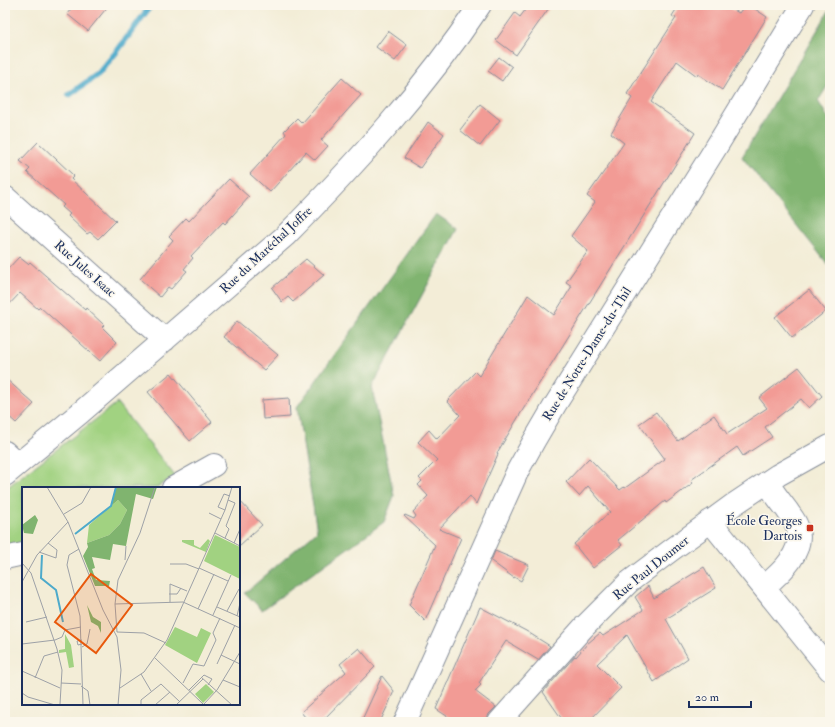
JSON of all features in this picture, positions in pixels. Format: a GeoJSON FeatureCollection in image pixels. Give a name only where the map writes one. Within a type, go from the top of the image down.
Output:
{"type":"FeatureCollection","features":[{"type":"Feature","properties":{"kind":"street","name":"Rue du Maréchal Joffre"},"geometry":{"type":"LineString","coordinates":[[9,464],[165,340],[285,236],[376,139],[402,109],[463,30],[480,5]]}},
{"type":"Feature","properties":{"kind":"street","name":"Rue de Notre-Dame-du-Thil"},"geometry":{"type":"LineString","coordinates":[[405,722],[512,483],[534,441],[803,5]]}},
{"type":"Feature","properties":{"kind":"street","name":"Rue Jules Isaac"},"geometry":{"type":"LineString","coordinates":[[5,197],[165,340]]}},
{"type":"Feature","properties":{"kind":"street","name":"Rue Paul Doumer"},"geometry":{"type":"LineString","coordinates":[[499,722],[583,628],[612,598],[635,578],[710,521],[767,482],[789,468],[830,446]]}},
{"type":"Feature","properties":{"kind":"street"},"geometry":{"type":"LineString","coordinates":[[175,487],[214,465]]}},
{"type":"Feature","properties":{"kind":"street"},"geometry":{"type":"LineString","coordinates":[[764,587],[775,578],[789,560],[796,550],[799,539],[797,525],[767,482]]}},
{"type":"Feature","properties":{"kind":"street"},"geometry":{"type":"LineString","coordinates":[[710,521],[830,670]]}},
{"type":"Feature","properties":{"kind":"street"},"geometry":{"type":"LineString","coordinates":[[5,558],[22,554]]}},
{"type":"Feature","properties":{"kind":"green space"},"geometry":{"type":"Polygon","coordinates":[[[830,9],[830,82],[818,101],[830,121],[830,267],[742,157],[830,9]]]}},
{"type":"Feature","properties":{"kind":"green space"},"geometry":{"type":"Polygon","coordinates":[[[436,214],[458,229],[372,387],[394,496],[384,522],[262,610],[245,593],[317,531],[297,407],[436,214]]]}},
{"type":"Feature","properties":{"kind":"green space"},"geometry":{"type":"Polygon","coordinates":[[[117,403],[175,476],[158,487],[22,487],[22,545],[5,550],[5,489],[117,403]]]}},
{"type":"Feature","properties":{"kind":"building"},"geometry":{"type":"Polygon","coordinates":[[[74,5],[109,5],[88,31],[67,14],[74,5]]]}},
{"type":"Feature","properties":{"kind":"building"},"geometry":{"type":"Polygon","coordinates":[[[529,5],[551,5],[516,55],[496,40],[515,13],[520,17],[529,5]]]}},
{"type":"Feature","properties":{"kind":"building"},"geometry":{"type":"Polygon","coordinates":[[[679,5],[725,5],[739,13],[745,5],[749,5],[767,17],[722,90],[698,74],[697,76],[677,61],[651,102],[695,133],[497,453],[498,454],[476,504],[470,496],[439,529],[461,538],[425,621],[409,605],[435,545],[404,516],[405,515],[414,519],[416,516],[413,512],[428,496],[418,485],[422,481],[419,478],[437,460],[418,442],[429,430],[437,439],[460,415],[447,401],[475,372],[479,376],[528,295],[554,315],[572,286],[566,282],[588,251],[571,236],[595,202],[587,196],[624,143],[611,133],[632,98],[627,94],[676,18],[672,16],[679,5]]]}},
{"type":"Feature","properties":{"kind":"building"},"geometry":{"type":"Polygon","coordinates":[[[388,31],[407,45],[395,61],[376,47],[388,31]]]}},
{"type":"Feature","properties":{"kind":"building"},"geometry":{"type":"Polygon","coordinates":[[[499,57],[512,67],[502,81],[488,71],[499,57]]]}},
{"type":"Feature","properties":{"kind":"building"},"geometry":{"type":"Polygon","coordinates":[[[342,78],[361,95],[321,140],[328,146],[315,160],[306,152],[270,192],[250,174],[286,134],[284,131],[297,118],[302,123],[342,78]]]}},
{"type":"Feature","properties":{"kind":"building"},"geometry":{"type":"Polygon","coordinates":[[[480,104],[500,120],[480,146],[460,130],[480,104]]]}},
{"type":"Feature","properties":{"kind":"building"},"geometry":{"type":"Polygon","coordinates":[[[428,122],[444,134],[420,168],[404,158],[428,122]]]}},
{"type":"Feature","properties":{"kind":"building"},"geometry":{"type":"Polygon","coordinates":[[[38,142],[74,176],[71,179],[116,221],[98,239],[90,232],[87,234],[68,216],[70,214],[62,207],[64,205],[27,172],[30,169],[20,161],[38,142]]]}},
{"type":"Feature","properties":{"kind":"building"},"geometry":{"type":"Polygon","coordinates":[[[229,179],[249,197],[225,224],[223,222],[191,256],[193,258],[184,269],[187,271],[171,289],[168,287],[160,297],[140,279],[173,240],[169,236],[186,218],[189,221],[229,179]]]}},
{"type":"Feature","properties":{"kind":"building"},"geometry":{"type":"Polygon","coordinates":[[[19,257],[28,264],[30,262],[85,310],[86,308],[104,325],[102,327],[117,342],[100,361],[40,307],[38,309],[20,293],[5,309],[5,272],[19,257]]]}},
{"type":"Feature","properties":{"kind":"building"},"geometry":{"type":"Polygon","coordinates":[[[306,259],[324,275],[293,302],[288,297],[282,302],[272,288],[306,259]]]}},
{"type":"Feature","properties":{"kind":"building"},"geometry":{"type":"Polygon","coordinates":[[[809,290],[826,311],[792,338],[775,317],[809,290]]]}},
{"type":"Feature","properties":{"kind":"building"},"geometry":{"type":"Polygon","coordinates":[[[237,321],[278,355],[264,370],[224,337],[237,321]]]}},
{"type":"Feature","properties":{"kind":"building"},"geometry":{"type":"Polygon","coordinates":[[[799,367],[822,396],[809,408],[801,399],[765,427],[772,437],[743,456],[737,447],[691,480],[693,483],[666,503],[665,501],[618,540],[622,545],[593,568],[574,544],[610,512],[588,486],[579,496],[566,482],[589,458],[620,490],[624,487],[625,488],[665,459],[639,424],[656,412],[678,441],[714,415],[727,434],[767,408],[759,398],[799,367]]]}},
{"type":"Feature","properties":{"kind":"building"},"geometry":{"type":"Polygon","coordinates":[[[171,373],[212,422],[190,441],[148,392],[171,373]]]}},
{"type":"Feature","properties":{"kind":"building"},"geometry":{"type":"Polygon","coordinates":[[[5,378],[34,404],[16,423],[5,413],[5,378]]]}},
{"type":"Feature","properties":{"kind":"building"},"geometry":{"type":"Polygon","coordinates":[[[289,398],[290,417],[263,419],[262,400],[289,398]]]}},
{"type":"Feature","properties":{"kind":"building"},"geometry":{"type":"Polygon","coordinates":[[[240,501],[262,525],[240,545],[240,501]]]}},
{"type":"Feature","properties":{"kind":"building"},"geometry":{"type":"Polygon","coordinates":[[[495,551],[529,565],[521,581],[514,578],[491,561],[495,551]]]}},
{"type":"Feature","properties":{"kind":"building"},"geometry":{"type":"Polygon","coordinates":[[[704,567],[716,588],[666,619],[688,658],[654,682],[627,635],[597,664],[621,688],[588,722],[564,722],[543,692],[575,656],[576,657],[587,644],[600,633],[603,636],[643,610],[635,597],[648,586],[654,598],[704,567]]]}},
{"type":"Feature","properties":{"kind":"building"},"geometry":{"type":"Polygon","coordinates":[[[480,607],[526,631],[550,646],[538,660],[506,641],[479,683],[481,685],[475,691],[496,707],[489,714],[487,722],[456,722],[436,709],[480,607]]]}},
{"type":"Feature","properties":{"kind":"building"},"geometry":{"type":"Polygon","coordinates":[[[359,648],[375,667],[321,722],[309,722],[301,712],[346,672],[340,664],[359,648]]]}},
{"type":"Feature","properties":{"kind":"building"},"geometry":{"type":"Polygon","coordinates":[[[382,676],[394,691],[389,703],[380,722],[361,722],[382,676]]]}},
{"type":"Feature","properties":{"kind":"waterway"},"geometry":{"type":"LineString","coordinates":[[69,95],[98,74],[118,50],[151,5]]}},
{"type":"Feature","properties":{"kind":"place","name":"École Georges Dartois"},"geometry":{"type":"Point","coordinates":[810,528]}}]}
